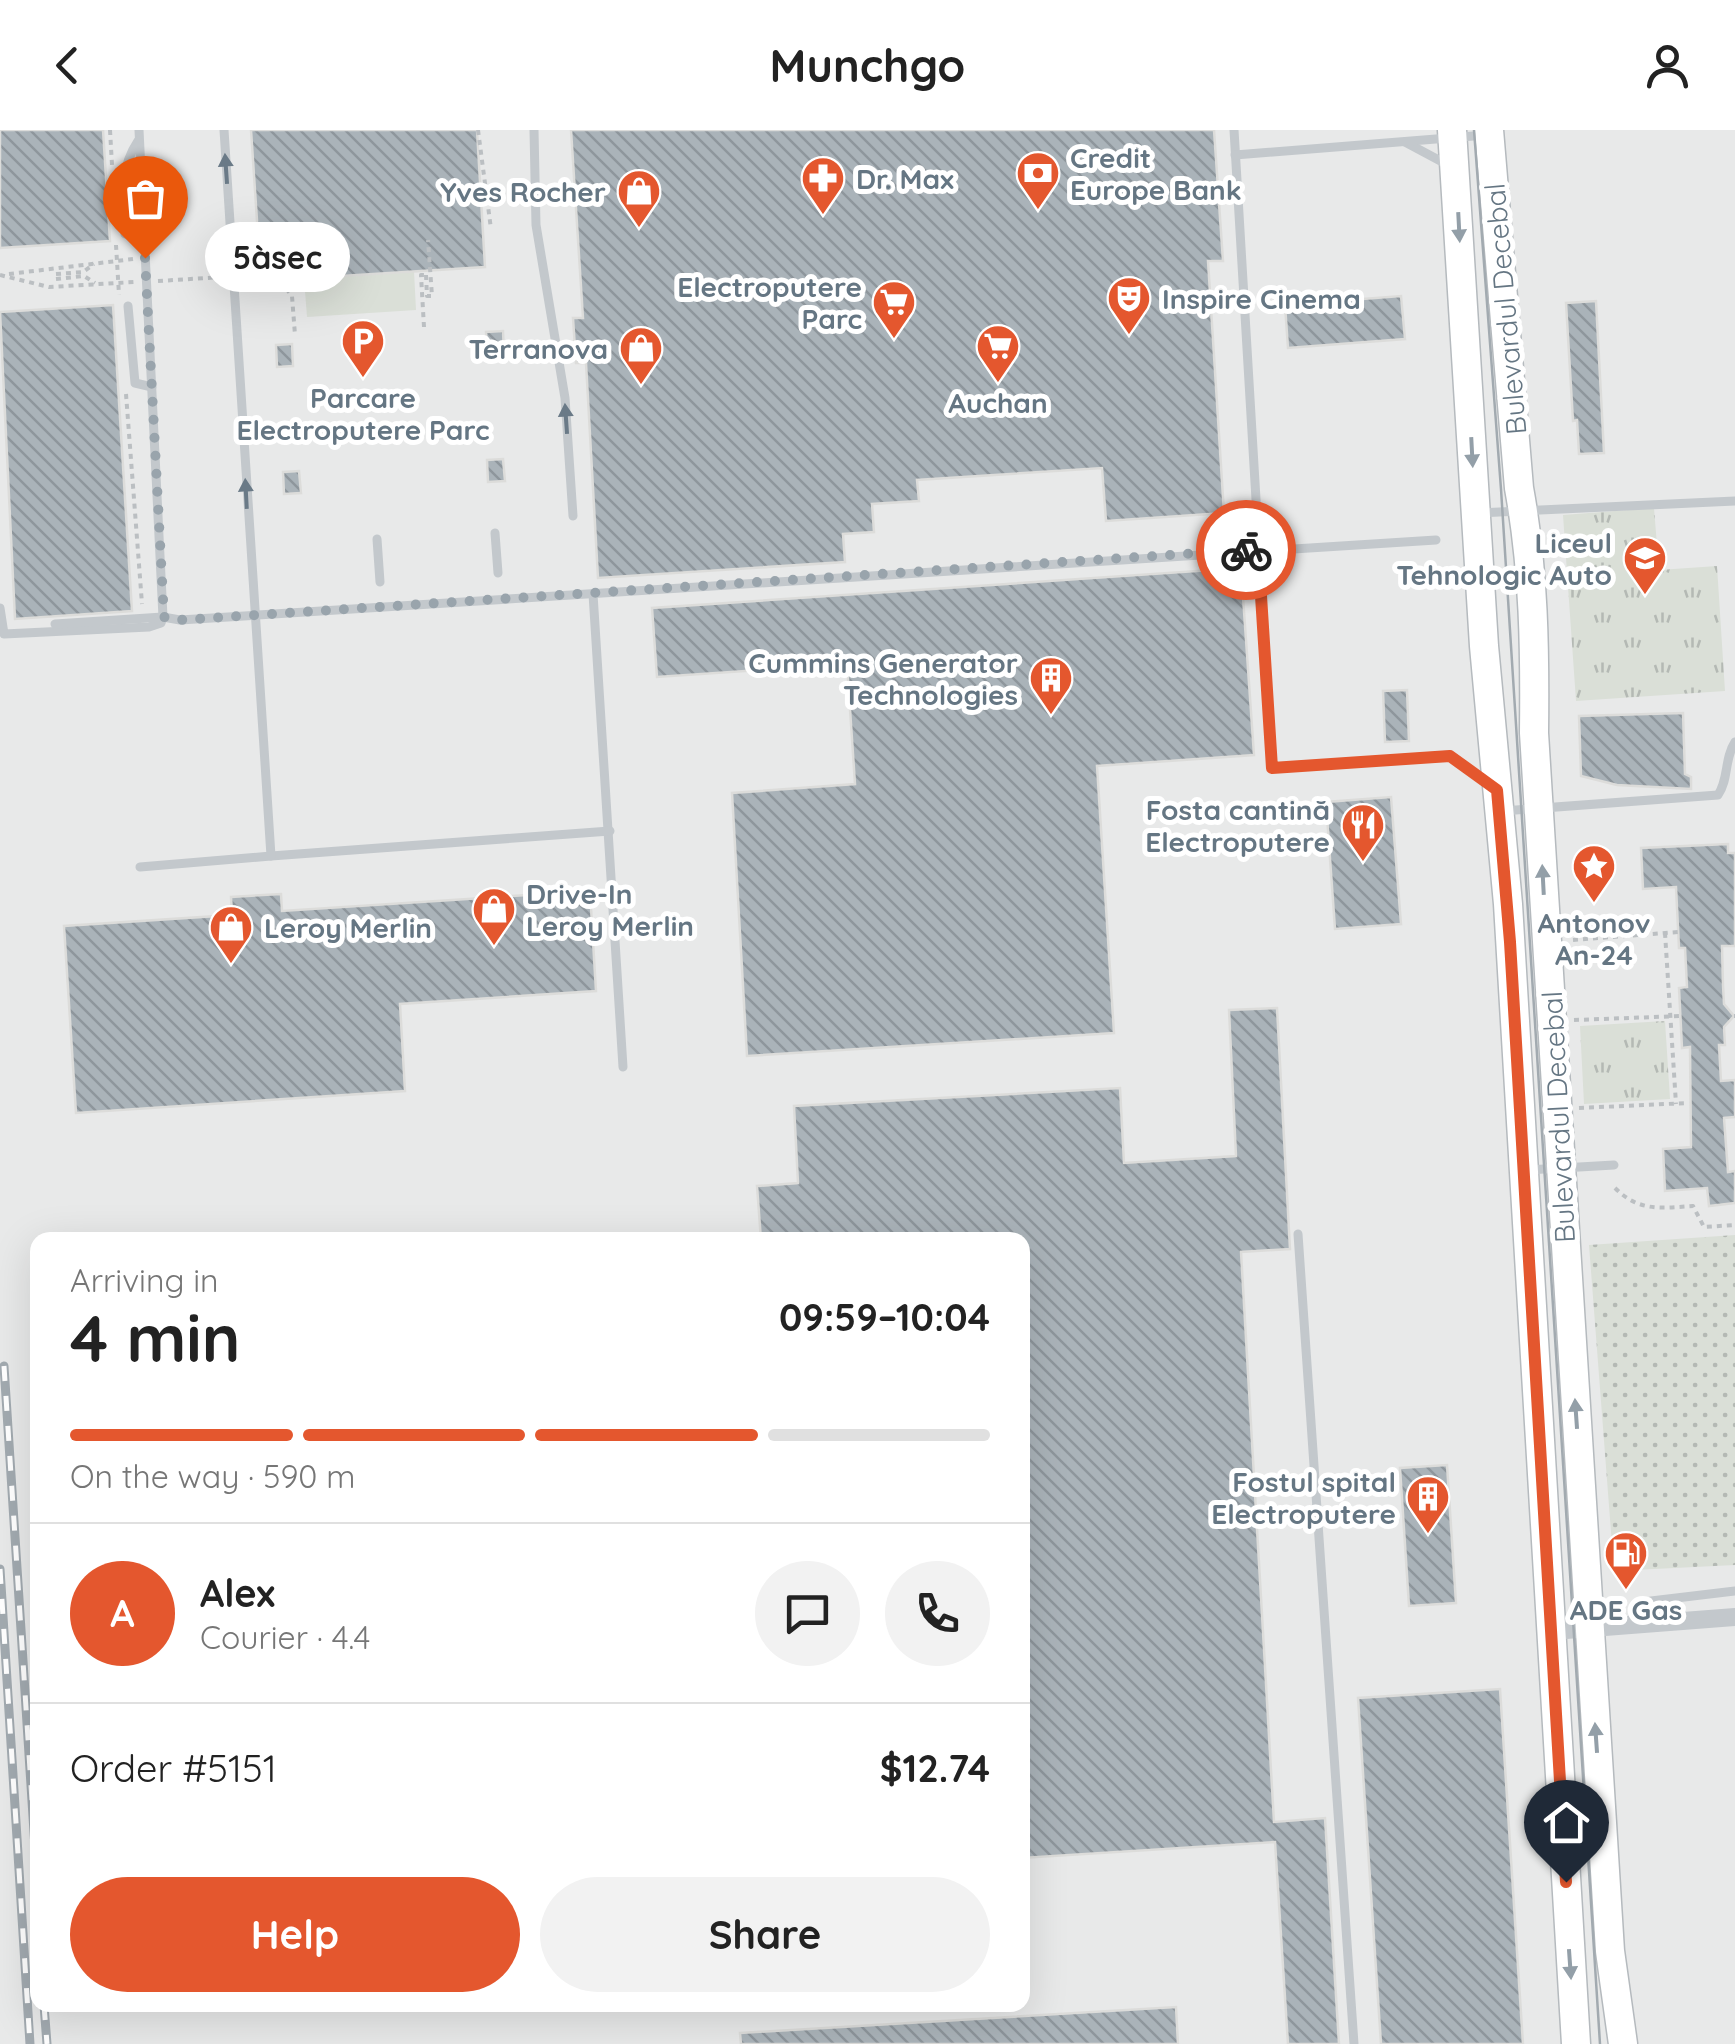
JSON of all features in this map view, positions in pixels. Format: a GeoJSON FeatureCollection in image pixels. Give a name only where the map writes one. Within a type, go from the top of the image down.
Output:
{"type":"FeatureCollection","features":[{"type":"Feature","properties":{"kind":"main road","name":"Bulevardul Decebal"},"geometry":{"type":"LineString","coordinates":[[1490,132],[1536,646],[1539,808],[1560,1168],[1610,1951],[1623,2044]]}},
{"type":"Feature","properties":{"kind":"main road","name":"Bulevardul Decebal"},"geometry":{"type":"LineString","coordinates":[[1453,134],[1524,1170],[1576,2044]]}},
{"type":"Feature","properties":{"kind":"street"},"geometry":{"type":"LineString","coordinates":[[1553,1630],[1735,1617]]}},
{"type":"Feature","properties":{"kind":"lane"},"geometry":{"type":"LineString","coordinates":[[224,130],[271,856]]}},
{"type":"Feature","properties":{"kind":"lane"},"geometry":{"type":"LineString","coordinates":[[534,130],[536,225],[564,398],[572,516]]}},
{"type":"Feature","properties":{"kind":"lane"},"geometry":{"type":"LineString","coordinates":[[1234,130],[1272,768],[1450,756],[1498,801],[1539,808],[1718,795],[1724,787],[1726,758],[1735,742]]}},
{"type":"Feature","properties":{"kind":"lane"},"geometry":{"type":"LineString","coordinates":[[1235,155],[1490,132]]}},
{"type":"Feature","properties":{"kind":"lane"},"geometry":{"type":"LineString","coordinates":[[125,234],[122,181],[127,157],[139,134]]}},
{"type":"Feature","properties":{"kind":"lane"},"geometry":{"type":"LineString","coordinates":[[0,608],[4,634],[149,627],[161,624],[164,617],[139,134]]}},
{"type":"Feature","properties":{"kind":"lane"},"geometry":{"type":"LineString","coordinates":[[1402,141],[1447,164],[1456,173]]}},
{"type":"Feature","properties":{"kind":"lane"},"geometry":{"type":"LineString","coordinates":[[128,306],[135,382],[152,386]]}},
{"type":"Feature","properties":{"kind":"lane"},"geometry":{"type":"LineString","coordinates":[[1476,513],[1735,501]]}},
{"type":"Feature","properties":{"kind":"lane"},"geometry":{"type":"LineString","coordinates":[[496,533],[498,573]]}},
{"type":"Feature","properties":{"kind":"lane"},"geometry":{"type":"LineString","coordinates":[[376,538],[380,582]]}},
{"type":"Feature","properties":{"kind":"lane"},"geometry":{"type":"LineString","coordinates":[[56,624],[164,617],[180,620],[1436,540]]}},
{"type":"Feature","properties":{"kind":"lane"},"geometry":{"type":"LineString","coordinates":[[594,594],[623,1067]]}},
{"type":"Feature","properties":{"kind":"lane"},"geometry":{"type":"LineString","coordinates":[[140,867],[610,832]]}},
{"type":"Feature","properties":{"kind":"lane"},"geometry":{"type":"LineString","coordinates":[[1524,1170],[1614,1165]]}},
{"type":"Feature","properties":{"kind":"lane"},"geometry":{"type":"LineString","coordinates":[[1298,1234],[1354,2044]]}},
{"type":"Feature","properties":{"kind":"lane"},"geometry":{"type":"LineString","coordinates":[[1626,1625],[1651,1601],[1735,1592]]}},
{"type":"Feature","properties":{"kind":"path"},"geometry":{"type":"LineString","coordinates":[[478,130],[492,229]]}},
{"type":"Feature","properties":{"kind":"path"},"geometry":{"type":"LineString","coordinates":[[424,327],[421,275],[426,275],[427,296],[432,296],[428,240]]}},
{"type":"Feature","properties":{"kind":"path"},"geometry":{"type":"LineString","coordinates":[[2,275],[145,258]]}},
{"type":"Feature","properties":{"kind":"path"},"geometry":{"type":"LineString","coordinates":[[56,276],[84,274],[96,263]]}},
{"type":"Feature","properties":{"kind":"path"},"geometry":{"type":"LineString","coordinates":[[84,274],[96,284]]}},
{"type":"Feature","properties":{"kind":"path"},"geometry":{"type":"LineString","coordinates":[[2,275],[49,286],[146,282]]}},
{"type":"Feature","properties":{"kind":"path"},"geometry":{"type":"LineString","coordinates":[[1573,940],[1678,932]]}},
{"type":"Feature","properties":{"kind":"path"},"geometry":{"type":"LineString","coordinates":[[1665,933],[1676,1104]]}},
{"type":"Feature","properties":{"kind":"path"},"geometry":{"type":"LineString","coordinates":[[1564,1021],[1680,1016]]}},
{"type":"Feature","properties":{"kind":"path"},"geometry":{"type":"LineString","coordinates":[[1570,1108],[1688,1103]]}},
{"type":"Feature","properties":{"kind":"path"},"geometry":{"type":"LineString","coordinates":[[1615,1188],[1631,1204],[1647,1209],[1693,1206],[1704,1227],[1735,1226]]}},
{"type":"Feature","properties":{"kind":"shaded area"},"geometry":{"type":"Polygon","coordinates":[[[0,130],[1735,130],[1735,2044],[0,2044],[0,130]]]}},
{"type":"Feature","properties":{"kind":"green space"},"geometry":{"type":"Polygon","coordinates":[[[414,271],[416,310],[307,317],[304,278],[414,271]]]}},
{"type":"Feature","properties":{"kind":"green space","name":"Liceul Tehnologic Auto"},"geometry":{"type":"Polygon","coordinates":[[[1654,508],[1659,570],[1717,566],[1725,691],[1576,701],[1563,515],[1654,508]]]}},
{"type":"Feature","properties":{"kind":"green space"},"geometry":{"type":"Polygon","coordinates":[[[1665,1021],[1670,1099],[1584,1104],[1580,1026],[1665,1021]]]}},
{"type":"Feature","properties":{"kind":"green space"},"geometry":{"type":"Polygon","coordinates":[[[1735,1235],[1735,1565],[1614,1571],[1589,1245],[1735,1235]]]}},
{"type":"Feature","properties":{"kind":"building"},"geometry":{"type":"Polygon","coordinates":[[[0,130],[103,130],[110,241],[0,248],[0,130]]]}},
{"type":"Feature","properties":{"kind":"building"},"geometry":{"type":"Polygon","coordinates":[[[251,130],[477,130],[485,267],[261,281],[251,130]]]}},
{"type":"Feature","properties":{"kind":"building","name":"Electroputere Parc"},"geometry":{"type":"Polygon","coordinates":[[[571,130],[1214,130],[1223,261],[1208,261],[1224,513],[1106,521],[1102,468],[917,480],[919,501],[872,504],[874,532],[843,534],[845,562],[598,578],[586,363],[576,363],[573,318],[583,318],[571,130]]]}},
{"type":"Feature","properties":{"kind":"building"},"geometry":{"type":"Polygon","coordinates":[[[1401,296],[1405,339],[1288,348],[1285,305],[1401,296]]]}},
{"type":"Feature","properties":{"kind":"building"},"geometry":{"type":"Polygon","coordinates":[[[1596,301],[1604,453],[1579,454],[1577,420],[1573,421],[1566,303],[1596,301]]]}},
{"type":"Feature","properties":{"kind":"building"},"geometry":{"type":"Polygon","coordinates":[[[113,305],[132,611],[15,619],[0,312],[113,305]]]}},
{"type":"Feature","properties":{"kind":"building"},"geometry":{"type":"Polygon","coordinates":[[[503,331],[504,353],[487,354],[486,332],[503,331]]]}},
{"type":"Feature","properties":{"kind":"building"},"geometry":{"type":"Polygon","coordinates":[[[292,344],[293,366],[277,367],[276,345],[292,344]]]}},
{"type":"Feature","properties":{"kind":"building"},"geometry":{"type":"Polygon","coordinates":[[[503,459],[505,481],[488,482],[487,460],[503,459]]]}},
{"type":"Feature","properties":{"kind":"building"},"geometry":{"type":"Polygon","coordinates":[[[299,471],[301,493],[284,494],[283,472],[299,471]]]}},
{"type":"Feature","properties":{"kind":"building","name":"Cummins Generator Technologies"},"geometry":{"type":"Polygon","coordinates":[[[1241,568],[1254,755],[1097,766],[1114,1033],[747,1056],[732,793],[855,784],[847,664],[657,677],[652,608],[1241,568]]]}},
{"type":"Feature","properties":{"kind":"building"},"geometry":{"type":"Polygon","coordinates":[[[1407,690],[1409,741],[1385,742],[1383,691],[1407,690]]]}},
{"type":"Feature","properties":{"kind":"building"},"geometry":{"type":"Polygon","coordinates":[[[1683,713],[1685,774],[1691,777],[1691,789],[1617,785],[1581,776],[1579,716],[1683,713]]]}},
{"type":"Feature","properties":{"kind":"building","name":"Fosta cantină Electroputere"},"geometry":{"type":"Polygon","coordinates":[[[1391,797],[1401,924],[1335,929],[1326,802],[1391,797]]]}},
{"type":"Feature","properties":{"kind":"building"},"geometry":{"type":"Polygon","coordinates":[[[1728,844],[1728,853],[1735,853],[1735,946],[1722,946],[1723,985],[1724,1004],[1734,1016],[1724,1027],[1725,1045],[1719,1045],[1721,1081],[1735,1080],[1735,1117],[1724,1118],[1728,1172],[1735,1171],[1735,1203],[1709,1206],[1707,1188],[1665,1191],[1663,1149],[1691,1147],[1690,1047],[1682,1048],[1679,988],[1687,987],[1685,948],[1679,948],[1676,887],[1643,889],[1641,848],[1728,844]]]}},
{"type":"Feature","properties":{"kind":"building","name":"Leroy Merlin"},"geometry":{"type":"Polygon","coordinates":[[[590,891],[596,991],[400,1004],[405,1091],[76,1113],[64,926],[232,915],[231,897],[281,894],[282,911],[590,891]]]}},
{"type":"Feature","properties":{"kind":"building"},"geometry":{"type":"Polygon","coordinates":[[[1277,1008],[1290,1249],[1241,1252],[1274,1822],[1325,1818],[1339,2044],[1288,2044],[1275,1842],[1030,1857],[1030,1232],[760,1232],[757,1186],[798,1183],[794,1106],[1120,1088],[1124,1163],[1236,1156],[1229,1010],[1277,1008]]]}},
{"type":"Feature","properties":{"kind":"building","name":"Fostul spital Electroputere"},"geometry":{"type":"Polygon","coordinates":[[[1447,1465],[1456,1603],[1409,1606],[1400,1468],[1447,1465]]]}},
{"type":"Feature","properties":{"kind":"building"},"geometry":{"type":"Polygon","coordinates":[[[1500,1689],[1523,2044],[1381,2044],[1358,1698],[1500,1689]]]}},
{"type":"Feature","properties":{"kind":"building"},"geometry":{"type":"Polygon","coordinates":[[[1176,2007],[1178,2044],[741,2044],[740,2033],[1176,2007]]]}},
{"type":"Feature","properties":{"kind":"tram line"},"geometry":{"type":"LineString","coordinates":[[1474,130],[1501,489],[1600,2044]]}},
{"type":"Feature","properties":{"kind":"railway"},"geometry":{"type":"LineString","coordinates":[[4,1366],[30,1770]]}},
{"type":"Feature","properties":{"kind":"railway"},"geometry":{"type":"LineString","coordinates":[[0,1569],[30,2044]]}},
{"type":"Feature","properties":{"kind":"railway"},"geometry":{"type":"LineString","coordinates":[[45,2012],[47,2044]]}},
{"type":"Feature","properties":{"kind":"way so far"},"geometry":{"type":"LineString","coordinates":[[145,258],[164,617],[180,620],[1246,550]]}},
{"type":"Feature","properties":{"kind":"place","name":"Credit Europe Bank"},"geometry":{"type":"Point","coordinates":[1038,211]}},
{"type":"Feature","properties":{"kind":"place","name":"Dr. Max"},"geometry":{"type":"Point","coordinates":[823,216]}},
{"type":"Feature","properties":{"kind":"place","name":"Yves Rocher"},"geometry":{"type":"Point","coordinates":[639,229]}},
{"type":"Feature","properties":{"kind":"place","name":"5àsec"},"geometry":{"type":"Point","coordinates":[145,258]}},
{"type":"Feature","properties":{"kind":"place","name":"Inspire Cinema"},"geometry":{"type":"Point","coordinates":[1129,336]}},
{"type":"Feature","properties":{"kind":"place","name":"Electroputere Parc"},"geometry":{"type":"Point","coordinates":[894,340]}},
{"type":"Feature","properties":{"kind":"place","name":"Parcare Electroputere Parc"},"geometry":{"type":"Point","coordinates":[363,379]}},
{"type":"Feature","properties":{"kind":"place","name":"Auchan"},"geometry":{"type":"Point","coordinates":[998,384]}},
{"type":"Feature","properties":{"kind":"place","name":"Terranova"},"geometry":{"type":"Point","coordinates":[641,386]}},
{"type":"Feature","properties":{"kind":"place","name":"Liceul Tehnologic Auto"},"geometry":{"type":"Point","coordinates":[1645,596]}},
{"type":"Feature","properties":{"kind":"place","name":"Cummins Generator Technologies"},"geometry":{"type":"Point","coordinates":[1051,716]}},
{"type":"Feature","properties":{"kind":"place","name":"Fosta cantină Electroputere"},"geometry":{"type":"Point","coordinates":[1363,863]}},
{"type":"Feature","properties":{"kind":"place","name":"Antonov An-24"},"geometry":{"type":"Point","coordinates":[1594,904]}},
{"type":"Feature","properties":{"kind":"place","name":"Drive-In Leroy Merlin"},"geometry":{"type":"Point","coordinates":[494,947]}},
{"type":"Feature","properties":{"kind":"place","name":"Leroy Merlin"},"geometry":{"type":"Point","coordinates":[231,965]}},
{"type":"Feature","properties":{"kind":"place","name":"Fostul spital Electroputere"},"geometry":{"type":"Point","coordinates":[1428,1535]}},
{"type":"Feature","properties":{"kind":"place","name":"ADE Gas"},"geometry":{"type":"Point","coordinates":[1626,1591]}},
{"type":"Feature","properties":{"kind":"route"},"geometry":{"type":"LineString","coordinates":[[1246,550],[1258,549],[1272,768],[1450,756],[1497,790],[1508,904],[1566,1882]]}}]}
